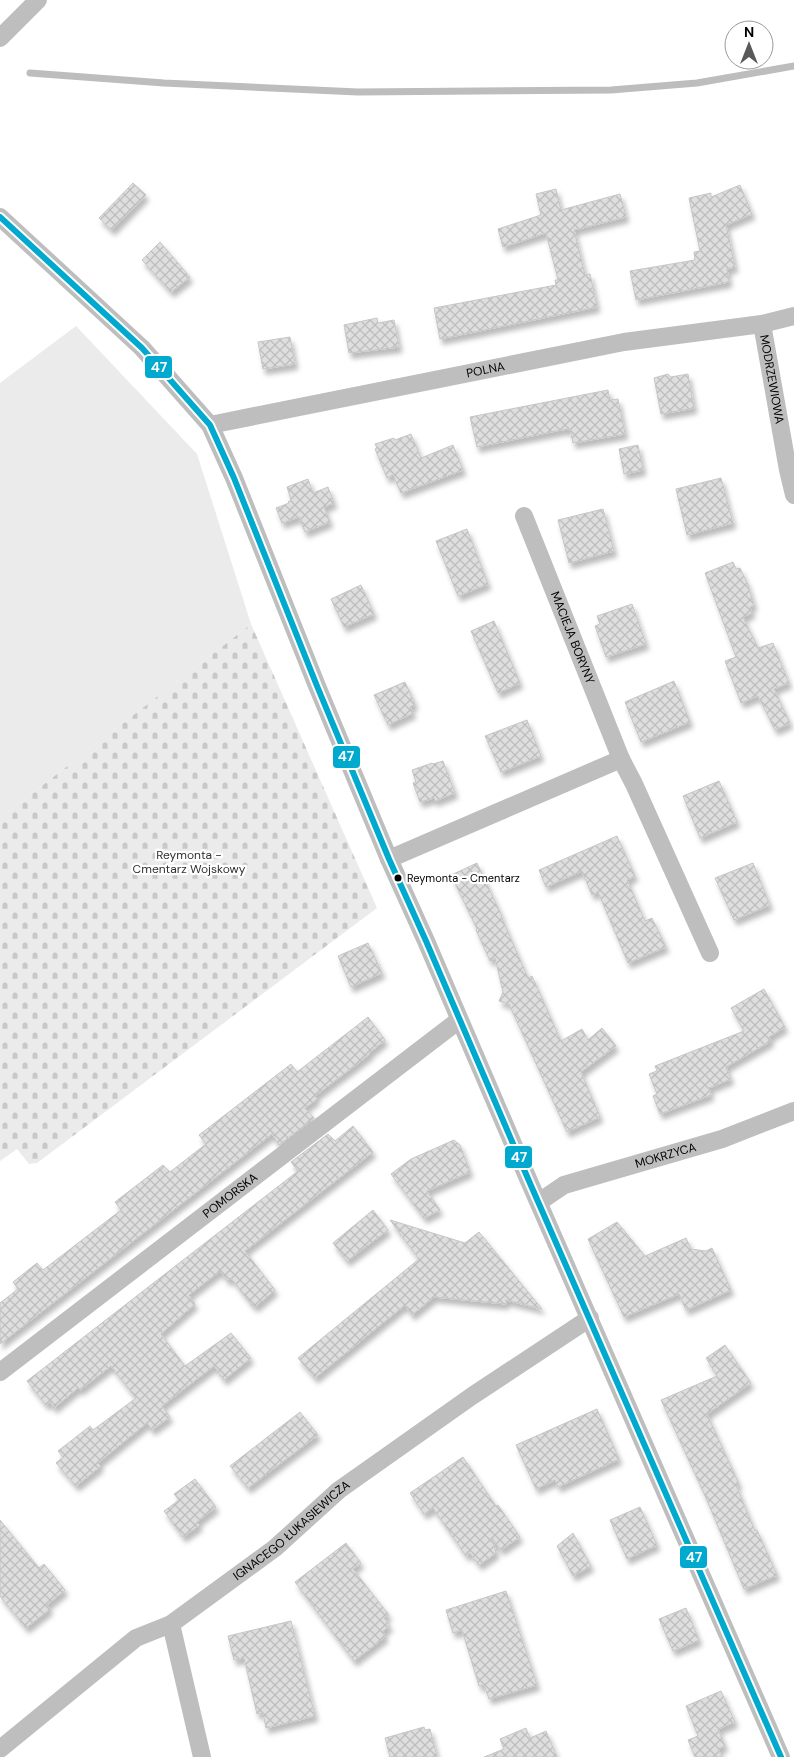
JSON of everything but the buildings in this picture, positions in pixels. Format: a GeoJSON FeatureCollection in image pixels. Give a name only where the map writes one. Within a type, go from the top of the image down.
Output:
{"type":"FeatureCollection","features":[{"type":"Feature","properties":{"kind":"street"},"geometry":{"type":"LineString","coordinates":[[0,38],[38,0]]}},
{"type":"Feature","properties":{"kind":"street"},"geometry":{"type":"LineString","coordinates":[[0,217],[142,348],[210,425],[234,478],[388,859],[426,941],[781,1757]]}},
{"type":"Feature","properties":{"kind":"street","name":"POLNA"},"geometry":{"type":"LineString","coordinates":[[210,425],[624,342],[762,324],[794,316]]}},
{"type":"Feature","properties":{"kind":"street","name":"MODRZEWIOWA"},"geometry":{"type":"LineString","coordinates":[[762,324],[794,495]]}},
{"type":"Feature","properties":{"kind":"street","name":"MACIEJA BORYNY"},"geometry":{"type":"LineString","coordinates":[[524,516],[621,759],[710,953]]}},
{"type":"Feature","properties":{"kind":"street"},"geometry":{"type":"LineString","coordinates":[[388,859],[621,759]]}},
{"type":"Feature","properties":{"kind":"street","name":"POMORSKA"},"geometry":{"type":"LineString","coordinates":[[0,1372],[459,1020]]}},
{"type":"Feature","properties":{"kind":"street","name":"MOKRZYCA"},"geometry":{"type":"LineString","coordinates":[[539,1202],[564,1185],[722,1139],[794,1111]]}},
{"type":"Feature","properties":{"kind":"street","name":"IGNACEGO ŁUKASIEWICZA"},"geometry":{"type":"LineString","coordinates":[[0,1749],[136,1638],[171,1624],[275,1548],[339,1490],[472,1396],[590,1318]]}},
{"type":"Feature","properties":{"kind":"street"},"geometry":{"type":"LineString","coordinates":[[171,1624],[202,1757]]}},
{"type":"Feature","properties":{"kind":"green space"},"geometry":{"type":"Polygon","coordinates":[[[76,326],[197,454],[251,624],[0,818],[0,383],[76,326]]]}},
{"type":"Feature","properties":{"kind":"green space","name":"Reymonta - Cmentarz Wojskowy"},"geometry":{"type":"Polygon","coordinates":[[[251,624],[377,908],[37,1163],[29,1164],[17,1149],[0,1161],[0,818],[251,624]]]}},
{"type":"Feature","properties":{"kind":"waterway"},"geometry":{"type":"LineString","coordinates":[[30,73],[164,83],[358,92],[611,90],[697,83],[794,66]]}},
{"type":"Feature","properties":{"kind":"transit line","name":"47"},"geometry":{"type":"LineString","coordinates":[[0,217],[142,348],[210,425],[234,478],[317,686],[389,859],[781,1757]]}},
{"type":"Feature","properties":{"kind":"place","name":"Reymonta - Cmentarz"},"geometry":{"type":"Point","coordinates":[398,878]}}]}
